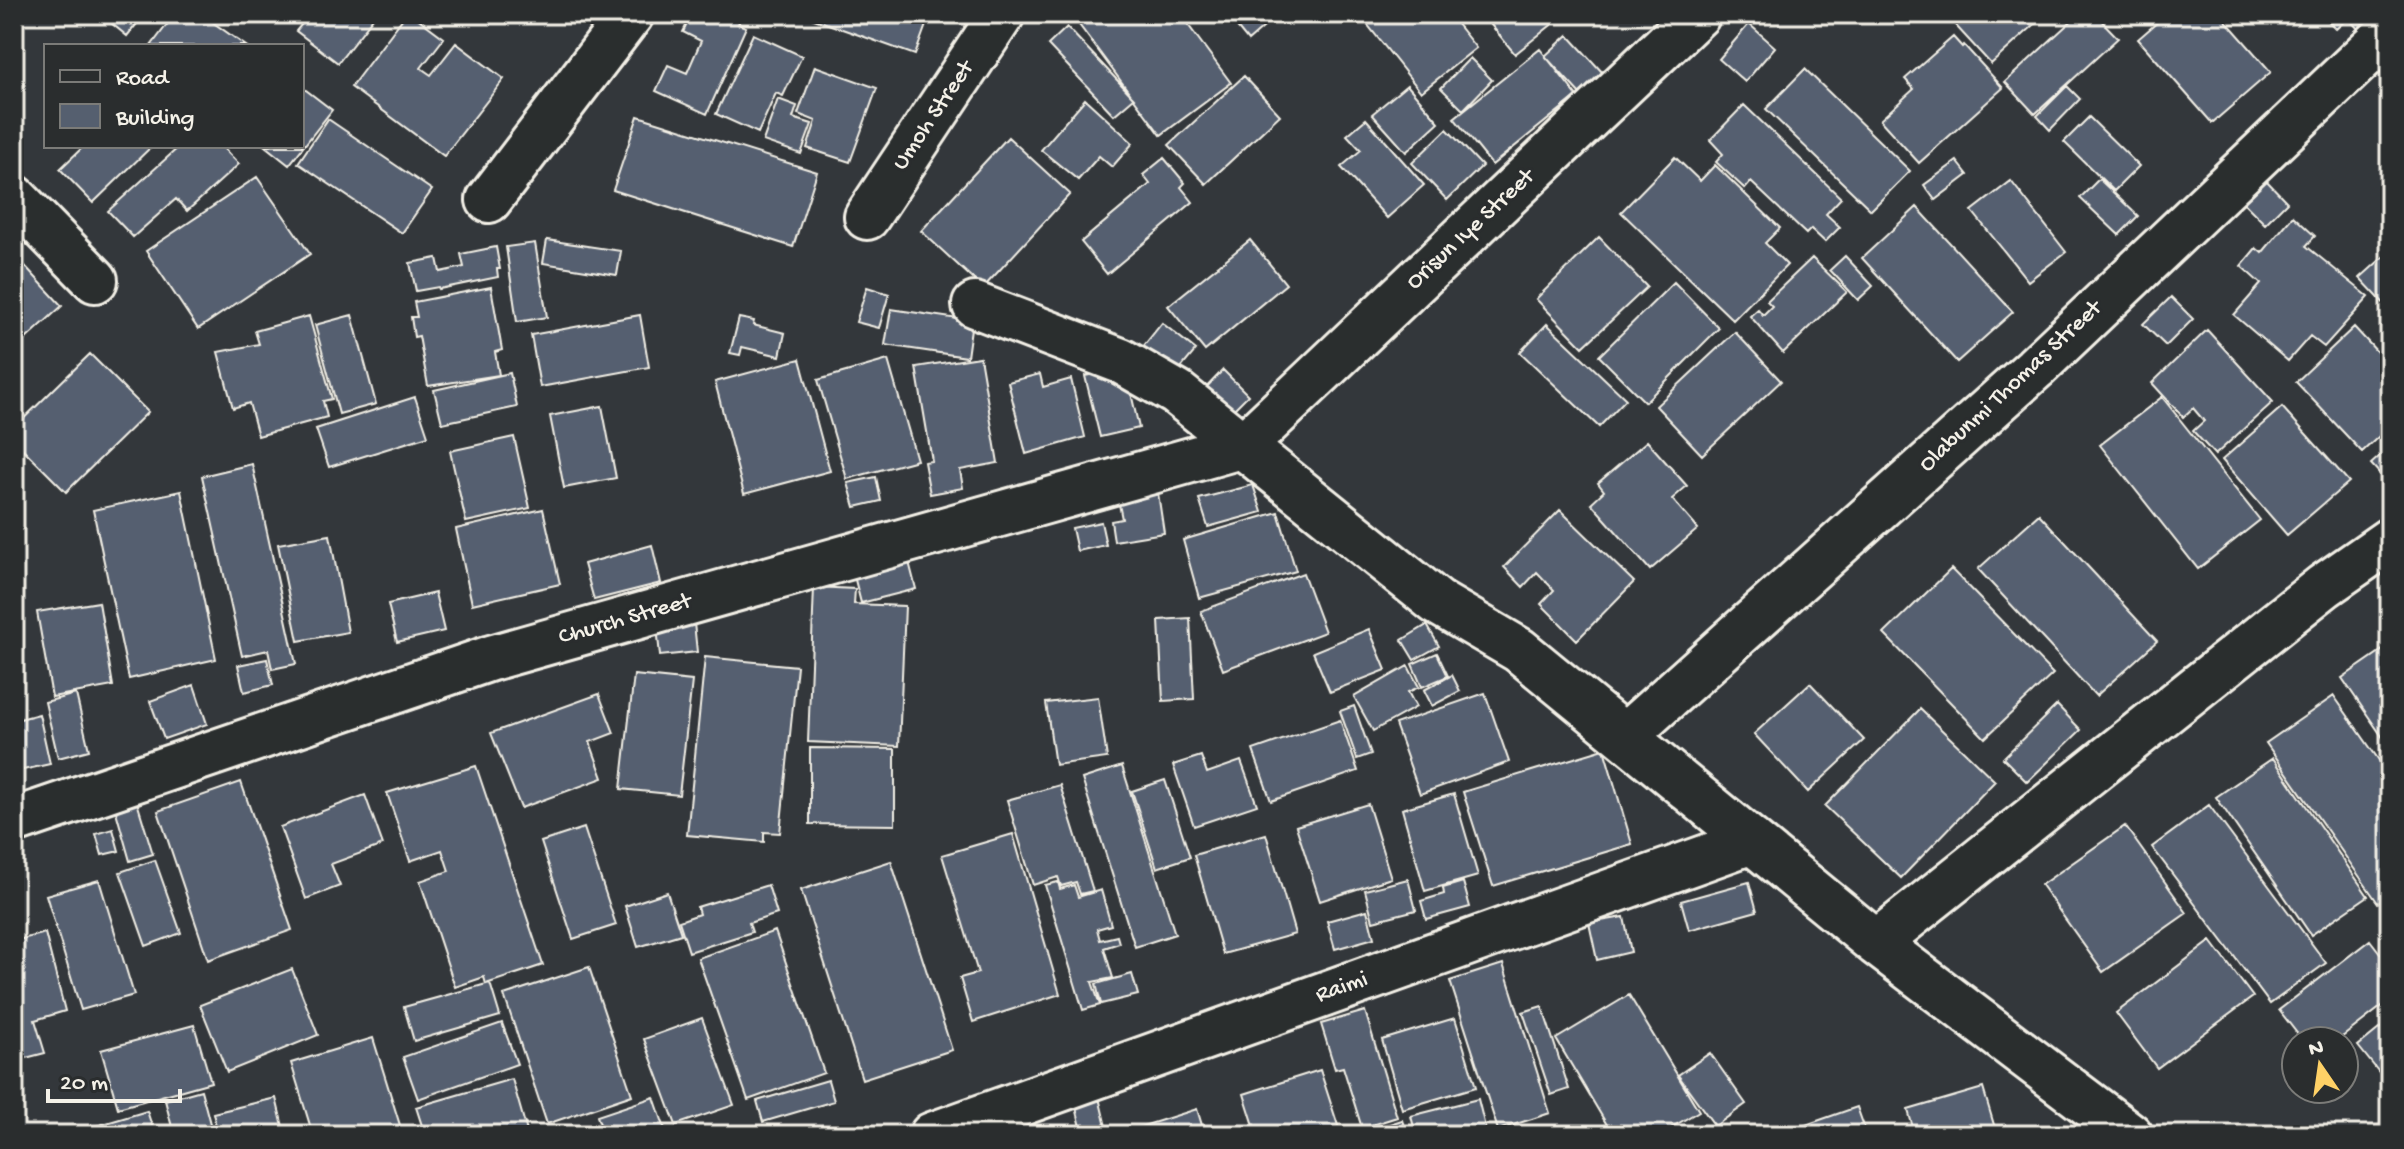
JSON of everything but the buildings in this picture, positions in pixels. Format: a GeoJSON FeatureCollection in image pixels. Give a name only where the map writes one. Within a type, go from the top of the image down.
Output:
{"type":"FeatureCollection","features":[{"type":"Feature","properties":{"kind":"street"},"geometry":{"type":"LineString","coordinates":[[489,200],[631,14]]}},
{"type":"Feature","properties":{"kind":"street","name":"Umoh Street"},"geometry":{"type":"LineString","coordinates":[[867,217],[1002,14]]}},
{"type":"Feature","properties":{"kind":"street","name":"Orisun Iye Street"},"geometry":{"type":"LineString","coordinates":[[1244,445],[1698,14]]}},
{"type":"Feature","properties":{"kind":"street","name":"Olabunmi Thomas Street"},"geometry":{"type":"LineString","coordinates":[[1625,736],[2035,368],[2390,31]]}},
{"type":"Feature","properties":{"kind":"street"},"geometry":{"type":"LineString","coordinates":[[14,197],[95,280]]}},
{"type":"Feature","properties":{"kind":"street"},"geometry":{"type":"LineString","coordinates":[[975,305],[1121,361],[1177,393],[1437,602],[1519,650],[1876,943],[2130,1135]]}},
{"type":"Feature","properties":{"kind":"street","name":"Church Street"},"geometry":{"type":"LineString","coordinates":[[14,821],[491,658],[1244,445]]}},
{"type":"Feature","properties":{"kind":"street"},"geometry":{"type":"LineString","coordinates":[[1876,943],[2324,586],[2390,540]]}},
{"type":"Feature","properties":{"kind":"street","name":"Raimi"},"geometry":{"type":"LineString","coordinates":[[932,1135],[1752,841]]}}]}
